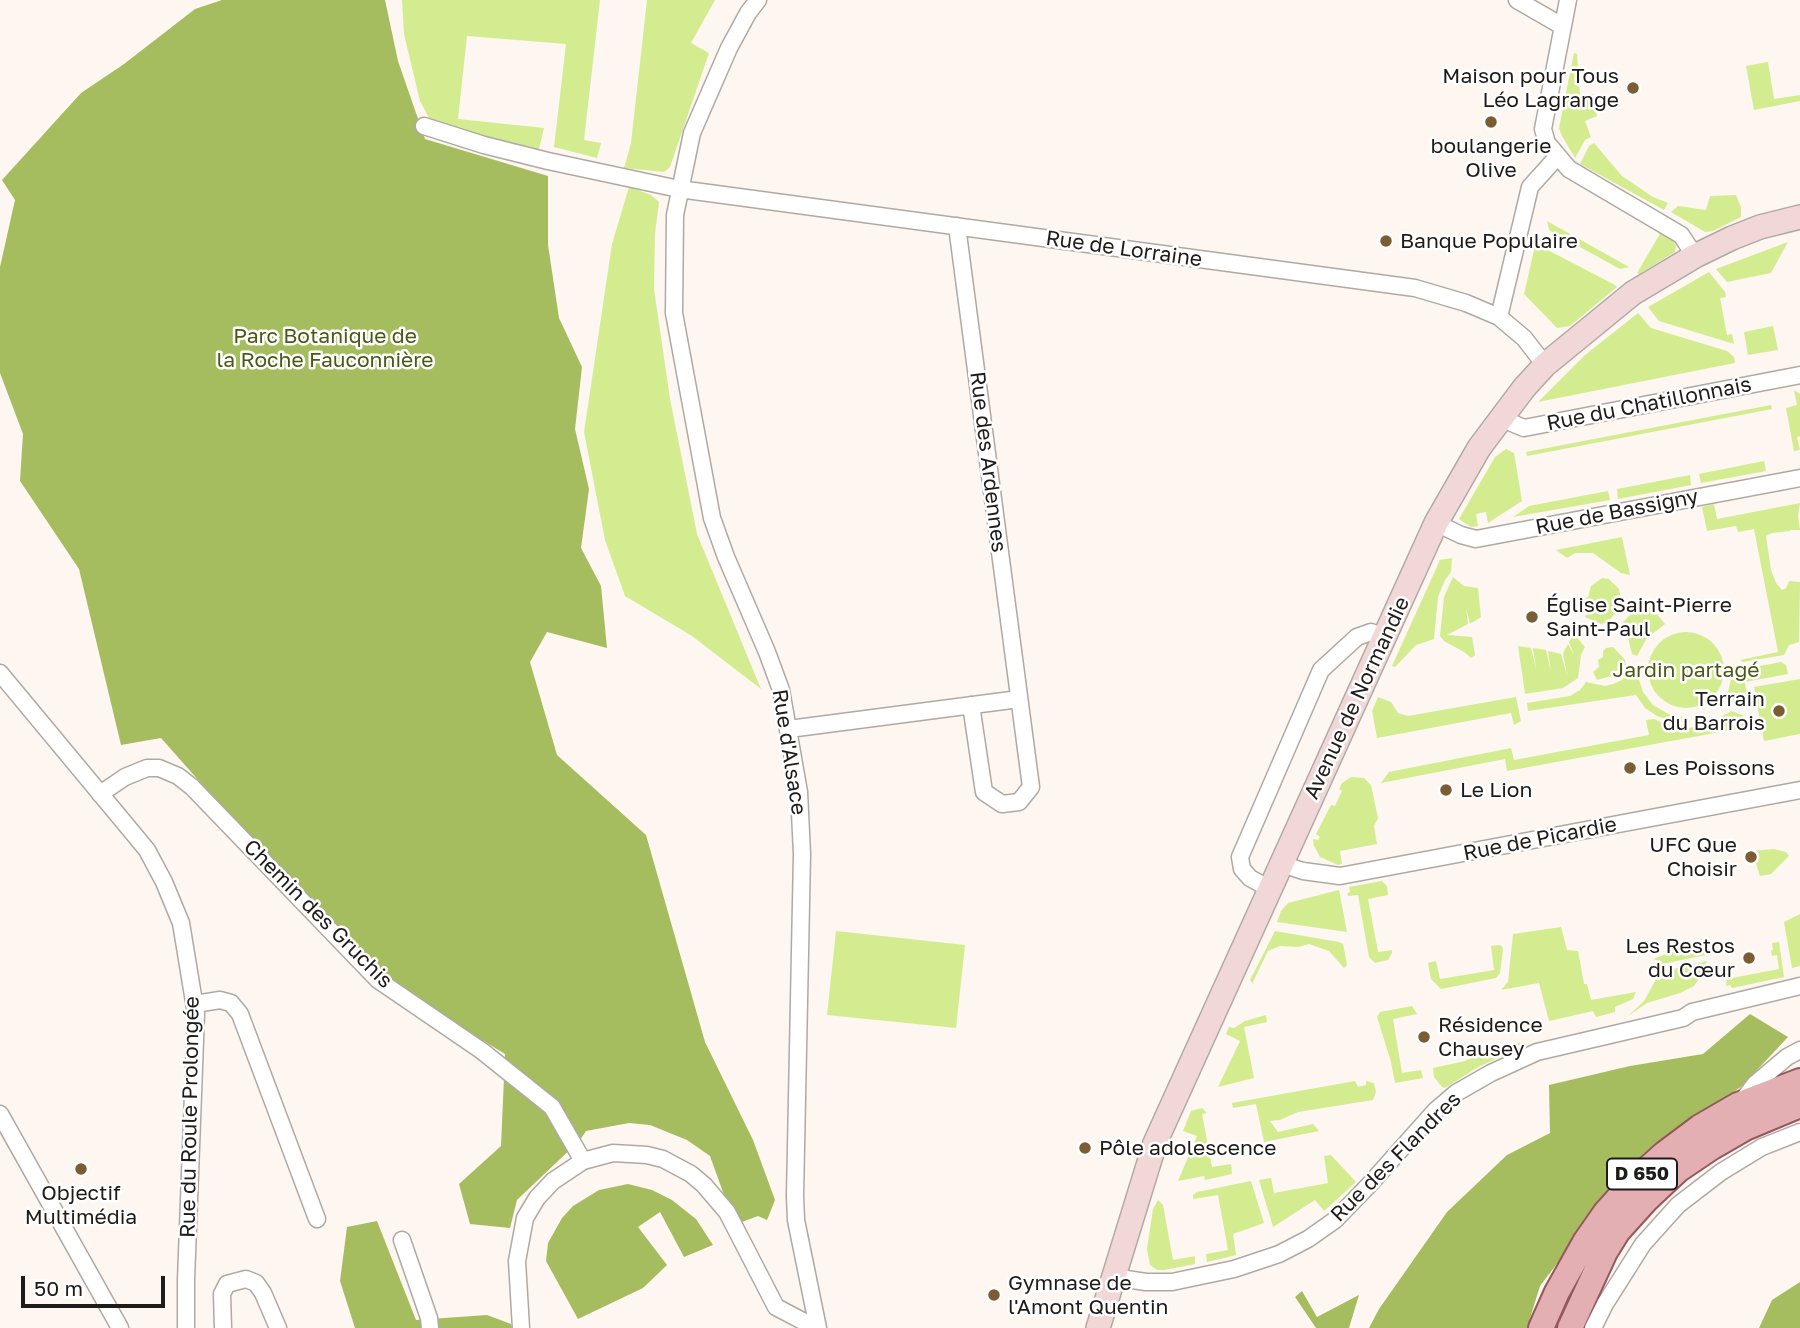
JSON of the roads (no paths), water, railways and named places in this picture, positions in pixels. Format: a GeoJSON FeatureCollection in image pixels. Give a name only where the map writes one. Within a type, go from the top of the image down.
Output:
{"type":"FeatureCollection","features":[{"type":"Feature","properties":{"kind":"main road","name":"Avenue de Normandie"},"geometry":{"type":"LineString","coordinates":[[1098,1328],[1154,1143],[1436,523],[1479,448],[1500,418],[1545,365],[1633,293],[1695,256],[1760,226],[1800,217]]}},
{"type":"Feature","properties":{"kind":"main road","name":"D 650"},"geometry":{"type":"LineString","coordinates":[[1541,1328],[1557,1292],[1585,1242],[1606,1212],[1632,1183],[1664,1154],[1700,1128],[1738,1105],[1800,1081]]}},
{"type":"Feature","properties":{"kind":"main road","name":"D 650"},"geometry":{"type":"LineString","coordinates":[[1570,1328],[1605,1252],[1646,1200],[1678,1170],[1712,1147],[1745,1128],[1800,1105]]}},
{"type":"Feature","properties":{"kind":"street","name":"Rue d'Alsace"},"geometry":{"type":"LineString","coordinates":[[758,0],[748,13],[714,79],[692,133],[674,215],[674,313],[704,477],[717,531],[781,690],[799,792],[802,854],[794,1196],[796,1220],[817,1328]]}},
{"type":"Feature","properties":{"kind":"street"},"geometry":{"type":"LineString","coordinates":[[1517,0],[1562,26]]}},
{"type":"Feature","properties":{"kind":"street"},"geometry":{"type":"LineString","coordinates":[[1568,0],[1544,129],[1547,144],[1572,171],[1681,235],[1695,256]]}},
{"type":"Feature","properties":{"kind":"street","name":"Rue de Lorraine"},"geometry":{"type":"LineString","coordinates":[[424,126],[548,162],[679,190],[1415,288],[1466,303],[1499,317],[1524,338],[1545,365]]}},
{"type":"Feature","properties":{"kind":"street"},"geometry":{"type":"LineString","coordinates":[[1499,317],[1530,187],[1557,157]]}},
{"type":"Feature","properties":{"kind":"street","name":"Rue des Ardennes"},"geometry":{"type":"LineString","coordinates":[[957,226],[1031,787],[1019,802],[1002,804],[984,792],[971,705]]}},
{"type":"Feature","properties":{"kind":"street","name":"Rue du Chatillonnais"},"geometry":{"type":"LineString","coordinates":[[1500,418],[1524,428],[1800,375]]}},
{"type":"Feature","properties":{"kind":"street","name":"Rue de Bassigny"},"geometry":{"type":"LineString","coordinates":[[1436,523],[1476,539],[1800,478]]}},
{"type":"Feature","properties":{"kind":"street"},"geometry":{"type":"LineString","coordinates":[[1270,889],[1250,878],[1242,869],[1240,857],[1321,670],[1357,638],[1371,632],[1386,638]]}},
{"type":"Feature","properties":{"kind":"street","name":"Rue du Roule Prolongée"},"geometry":{"type":"LineString","coordinates":[[0,673],[147,850],[164,881],[181,923],[195,1004],[186,1328]]}},
{"type":"Feature","properties":{"kind":"street"},"geometry":{"type":"LineString","coordinates":[[789,729],[1019,699]]}},
{"type":"Feature","properties":{"kind":"street","name":"Chemin des Gruchis"},"geometry":{"type":"LineString","coordinates":[[100,794],[125,777],[147,768],[159,768],[178,776],[192,787],[378,980],[482,1051],[552,1107],[583,1161]]}},
{"type":"Feature","properties":{"kind":"street","name":"Rue de Picardie"},"geometry":{"type":"LineString","coordinates":[[1281,864],[1303,871],[1340,876],[1800,790]]}},
{"type":"Feature","properties":{"kind":"street","name":"Rue des Flandres"},"geometry":{"type":"LineString","coordinates":[[1113,1277],[1146,1282],[1184,1280],[1242,1267],[1297,1245],[1347,1209],[1447,1101],[1491,1073],[1532,1054],[1683,1018],[1692,1012],[1800,986]]}},
{"type":"Feature","properties":{"kind":"street"},"geometry":{"type":"LineString","coordinates":[[195,1004],[219,1000],[231,1003],[240,1014],[317,1219]]}},
{"type":"Feature","properties":{"kind":"street"},"geometry":{"type":"LineString","coordinates":[[1738,1105],[1755,1084],[1787,1057],[1800,1050]]}},
{"type":"Feature","properties":{"kind":"street"},"geometry":{"type":"LineString","coordinates":[[0,1114],[120,1328]]}},
{"type":"Feature","properties":{"kind":"street"},"geometry":{"type":"LineString","coordinates":[[1593,1328],[1643,1244],[1678,1205],[1721,1172],[1762,1147],[1800,1132]]}},
{"type":"Feature","properties":{"kind":"street"},"geometry":{"type":"LineString","coordinates":[[521,1328],[517,1261],[525,1218],[552,1181],[583,1161],[613,1153],[663,1159],[691,1174],[727,1212],[776,1307],[817,1328]]}},
{"type":"Feature","properties":{"kind":"street"},"geometry":{"type":"LineString","coordinates":[[402,1240],[430,1328]]}},
{"type":"Feature","properties":{"kind":"street"},"geometry":{"type":"LineString","coordinates":[[223,1328],[222,1294],[228,1284],[246,1279],[256,1283],[263,1293],[278,1328]]}},
{"type":"Feature","properties":{"kind":"place","name":"Maison pour Tous Léo Lagrange"},"geometry":{"type":"Point","coordinates":[1633,88]}},
{"type":"Feature","properties":{"kind":"place","name":"boulangerie Olive"},"geometry":{"type":"Point","coordinates":[1491,122]}},
{"type":"Feature","properties":{"kind":"place","name":"Banque Populaire"},"geometry":{"type":"Point","coordinates":[1386,241]}},
{"type":"Feature","properties":{"kind":"place","name":"Église Saint-Pierre Saint-Paul"},"geometry":{"type":"Point","coordinates":[1532,617]}},
{"type":"Feature","properties":{"kind":"place","name":"Terrain du Barrois"},"geometry":{"type":"Point","coordinates":[1779,711]}},
{"type":"Feature","properties":{"kind":"place","name":"Les Poissons"},"geometry":{"type":"Point","coordinates":[1630,768]}},
{"type":"Feature","properties":{"kind":"place","name":"Le Lion"},"geometry":{"type":"Point","coordinates":[1446,790]}},
{"type":"Feature","properties":{"kind":"place","name":"UFC Que Choisir"},"geometry":{"type":"Point","coordinates":[1751,857]}},
{"type":"Feature","properties":{"kind":"place","name":"Les Restos du Cœur"},"geometry":{"type":"Point","coordinates":[1749,958]}},
{"type":"Feature","properties":{"kind":"place","name":"Résidence Chausey"},"geometry":{"type":"Point","coordinates":[1424,1037]}},
{"type":"Feature","properties":{"kind":"place","name":"Pôle adolescence"},"geometry":{"type":"Point","coordinates":[1085,1148]}},
{"type":"Feature","properties":{"kind":"place","name":"Objectif Multimédia"},"geometry":{"type":"Point","coordinates":[81,1169]}},
{"type":"Feature","properties":{"kind":"place","name":"Gymnase de l'Amont Quentin"},"geometry":{"type":"Point","coordinates":[994,1295]}},
{"type":"Feature","properties":{"kind":"park label","name":"Parc Botanique de la Roche Fauconnière"},"geometry":{"type":"Point","coordinates":[325,348]}},
{"type":"Feature","properties":{"kind":"park label","name":"Jardin partagé"},"geometry":{"type":"Point","coordinates":[1686,670]}}]}
